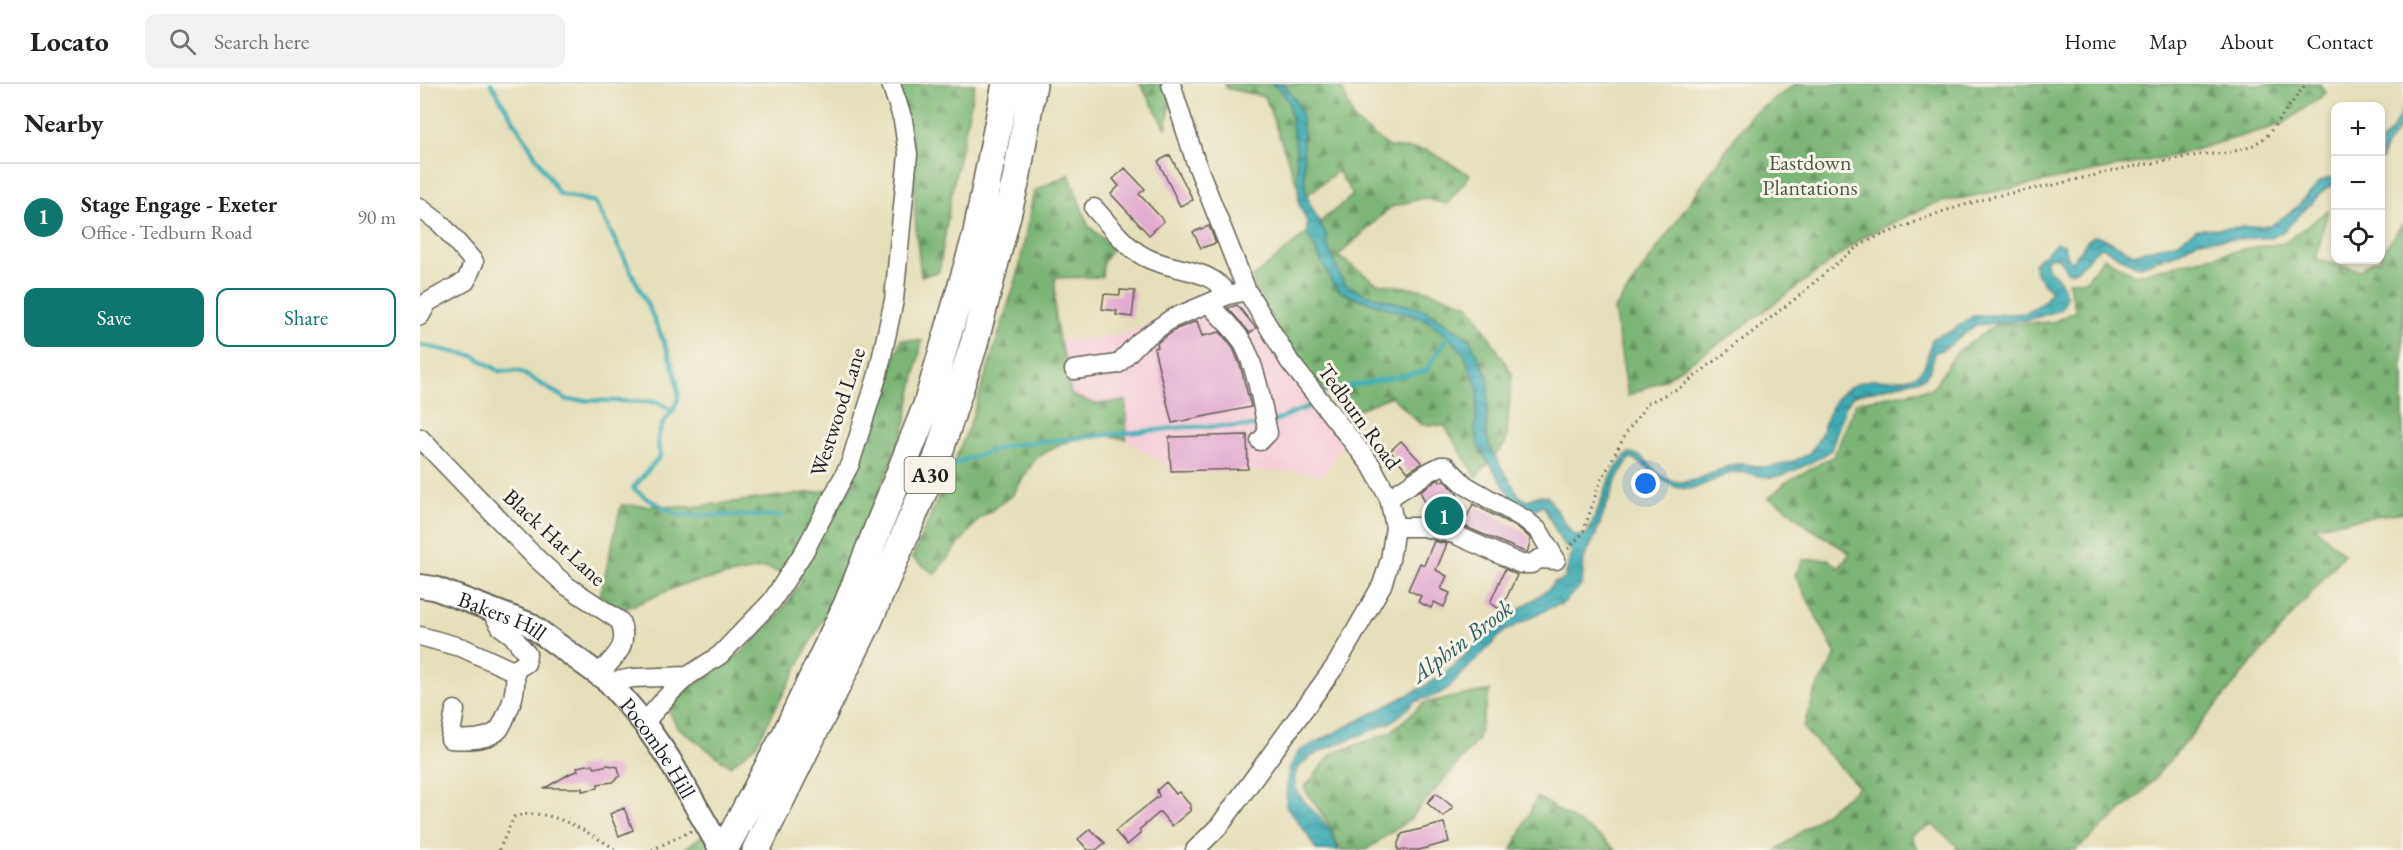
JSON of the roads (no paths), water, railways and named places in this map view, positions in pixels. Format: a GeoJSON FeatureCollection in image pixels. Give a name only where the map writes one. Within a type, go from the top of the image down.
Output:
{"type":"FeatureCollection","features":[{"type":"Feature","properties":{"kind":"highway","name":"A30"},"geometry":{"type":"LineString","coordinates":[[723,850],[786,734],[848,603],[927,405],[976,237],[1006,84]]}},
{"type":"Feature","properties":{"kind":"highway","name":"A30"},"geometry":{"type":"LineString","coordinates":[[758,846],[868,622],[937,459],[974,344],[1013,191],[1033,84]]}},
{"type":"Feature","properties":{"kind":"main road","name":"Bakers Hill"},"geometry":{"type":"LineString","coordinates":[[420,586],[434,588],[530,624],[579,659]]}},
{"type":"Feature","properties":{"kind":"main road","name":"Pocombe Hill"},"geometry":{"type":"LineString","coordinates":[[579,659],[605,677],[644,723],[669,759],[723,850]]}},
{"type":"Feature","properties":{"kind":"street","name":"Westwood Lane"},"geometry":{"type":"LineString","coordinates":[[644,723],[657,706],[688,676],[720,655],[772,601],[805,550],[850,464],[878,374],[894,300],[908,154],[903,120],[891,84]]}},
{"type":"Feature","properties":{"kind":"street","name":"Tedburn Road"},"geometry":{"type":"LineString","coordinates":[[1171,84],[1195,160],[1247,291],[1290,362],[1371,465],[1389,498],[1395,526],[1390,560],[1382,585],[1336,665],[1220,825],[1195,850]]}},
{"type":"Feature","properties":{"kind":"street"},"geometry":{"type":"LineString","coordinates":[[420,208],[441,224],[474,262],[466,281],[428,302],[421,314]]}},
{"type":"Feature","properties":{"kind":"street"},"geometry":{"type":"LineString","coordinates":[[1094,208],[1125,242],[1144,257],[1210,277],[1221,284],[1228,295]]}},
{"type":"Feature","properties":{"kind":"street"},"geometry":{"type":"LineString","coordinates":[[1074,370],[1118,364],[1139,342],[1171,319],[1228,295],[1247,291]]}},
{"type":"Feature","properties":{"kind":"street"},"geometry":{"type":"LineString","coordinates":[[1210,304],[1221,320],[1242,341],[1250,359],[1263,411],[1264,437]]}},
{"type":"Feature","properties":{"kind":"street","name":"Black Hat Lane"},"geometry":{"type":"LineString","coordinates":[[420,438],[535,557],[567,586],[620,621],[624,629],[623,646],[605,677]]}},
{"type":"Feature","properties":{"kind":"street"},"geometry":{"type":"LineString","coordinates":[[1389,498],[1429,471],[1446,466],[1466,485],[1526,520],[1539,531],[1556,560],[1539,559],[1531,564],[1521,564],[1454,534],[1423,527],[1395,526]]}},
{"type":"Feature","properties":{"kind":"street"},"geometry":{"type":"LineString","coordinates":[[490,609],[501,627],[512,635],[527,654],[526,663],[513,671]]}},
{"type":"Feature","properties":{"kind":"street"},"geometry":{"type":"LineString","coordinates":[[420,636],[463,648],[515,674],[516,687],[510,707],[499,729],[488,736],[465,740],[450,739],[455,710]]}},
{"type":"Feature","properties":{"kind":"street"},"geometry":{"type":"LineString","coordinates":[[605,677],[667,679],[688,676]]}},
{"type":"Feature","properties":{"kind":"water"},"geometry":{"type":"Polygon","coordinates":[[[1272,84],[1284,84],[1299,105],[1302,118],[1305,188],[1310,204],[1327,236],[1327,244],[1345,284],[1365,294],[1425,310],[1469,338],[1489,379],[1486,434],[1492,452],[1520,497],[1527,500],[1540,495],[1547,496],[1573,535],[1586,535],[1614,471],[1629,453],[1646,460],[1663,477],[1678,482],[1694,480],[1735,464],[1766,467],[1786,463],[1806,455],[1815,446],[1835,401],[1849,388],[1866,381],[1914,376],[1925,365],[1932,338],[1951,331],[1973,316],[2026,313],[2045,301],[2051,291],[2036,274],[2034,264],[2056,243],[2064,245],[2069,260],[2072,262],[2088,240],[2094,236],[2102,237],[2133,254],[2178,242],[2197,229],[2270,226],[2297,207],[2321,181],[2331,177],[2331,186],[2326,188],[2283,232],[2271,238],[2198,240],[2178,253],[2137,267],[2102,247],[2077,270],[2072,271],[2067,271],[2058,257],[2049,257],[2046,261],[2047,268],[2060,280],[2067,297],[2061,310],[2029,320],[1976,325],[1947,347],[1934,353],[1931,369],[1924,378],[1853,396],[1846,405],[1831,450],[1786,474],[1762,477],[1737,472],[1699,487],[1684,489],[1669,484],[1630,458],[1618,476],[1594,539],[1584,558],[1582,585],[1562,604],[1505,631],[1447,689],[1439,694],[1414,702],[1391,722],[1317,753],[1299,767],[1295,775],[1295,785],[1301,797],[1331,832],[1338,850],[1316,850],[1286,806],[1287,778],[1299,751],[1425,686],[1449,670],[1505,619],[1550,588],[1554,582],[1564,580],[1572,551],[1563,545],[1543,505],[1529,512],[1518,507],[1478,446],[1475,430],[1478,389],[1464,354],[1448,336],[1426,320],[1350,296],[1340,291],[1332,282],[1307,233],[1307,222],[1299,204],[1296,148],[1288,100],[1280,89],[1272,84]]]}},
{"type":"Feature","properties":{"kind":"water"},"geometry":{"type":"Polygon","coordinates":[[[2403,108],[2403,123],[2385,150],[2385,137],[2394,127],[2403,108]]]}},
{"type":"Feature","properties":{"kind":"waterway"},"geometry":{"type":"LineString","coordinates":[[491,84],[559,194],[595,202],[646,301],[670,358],[677,381],[678,398],[673,411]]}},
{"type":"Feature","properties":{"kind":"waterway"},"geometry":{"type":"LineString","coordinates":[[1324,391],[1426,371],[1448,336],[1453,333]]}},
{"type":"Feature","properties":{"kind":"waterway"},"geometry":{"type":"LineString","coordinates":[[420,345],[474,356],[499,371],[519,371],[568,400],[657,402],[673,411],[665,421],[658,437],[661,455],[633,488],[646,498],[679,515],[781,516]]}},
{"type":"Feature","properties":{"kind":"waterway"},"geometry":{"type":"LineString","coordinates":[[1270,423],[1309,406]]}},
{"type":"Feature","properties":{"kind":"waterway"},"geometry":{"type":"LineString","coordinates":[[950,465],[1009,445],[1186,427],[1263,426]]}},
{"type":"Feature","properties":{"kind":"place","name":"Stage Engage - Exeter"},"geometry":{"type":"Point","coordinates":[1444,516]}},
{"type":"Feature","properties":{"kind":"park label","name":"Eastdown Plantations"},"geometry":{"type":"Point","coordinates":[1810,174]}},
{"type":"Feature","properties":{"kind":"water label","name":"Alphin Brook"},"geometry":{"type":"Point","coordinates":[1462,641]}}]}
